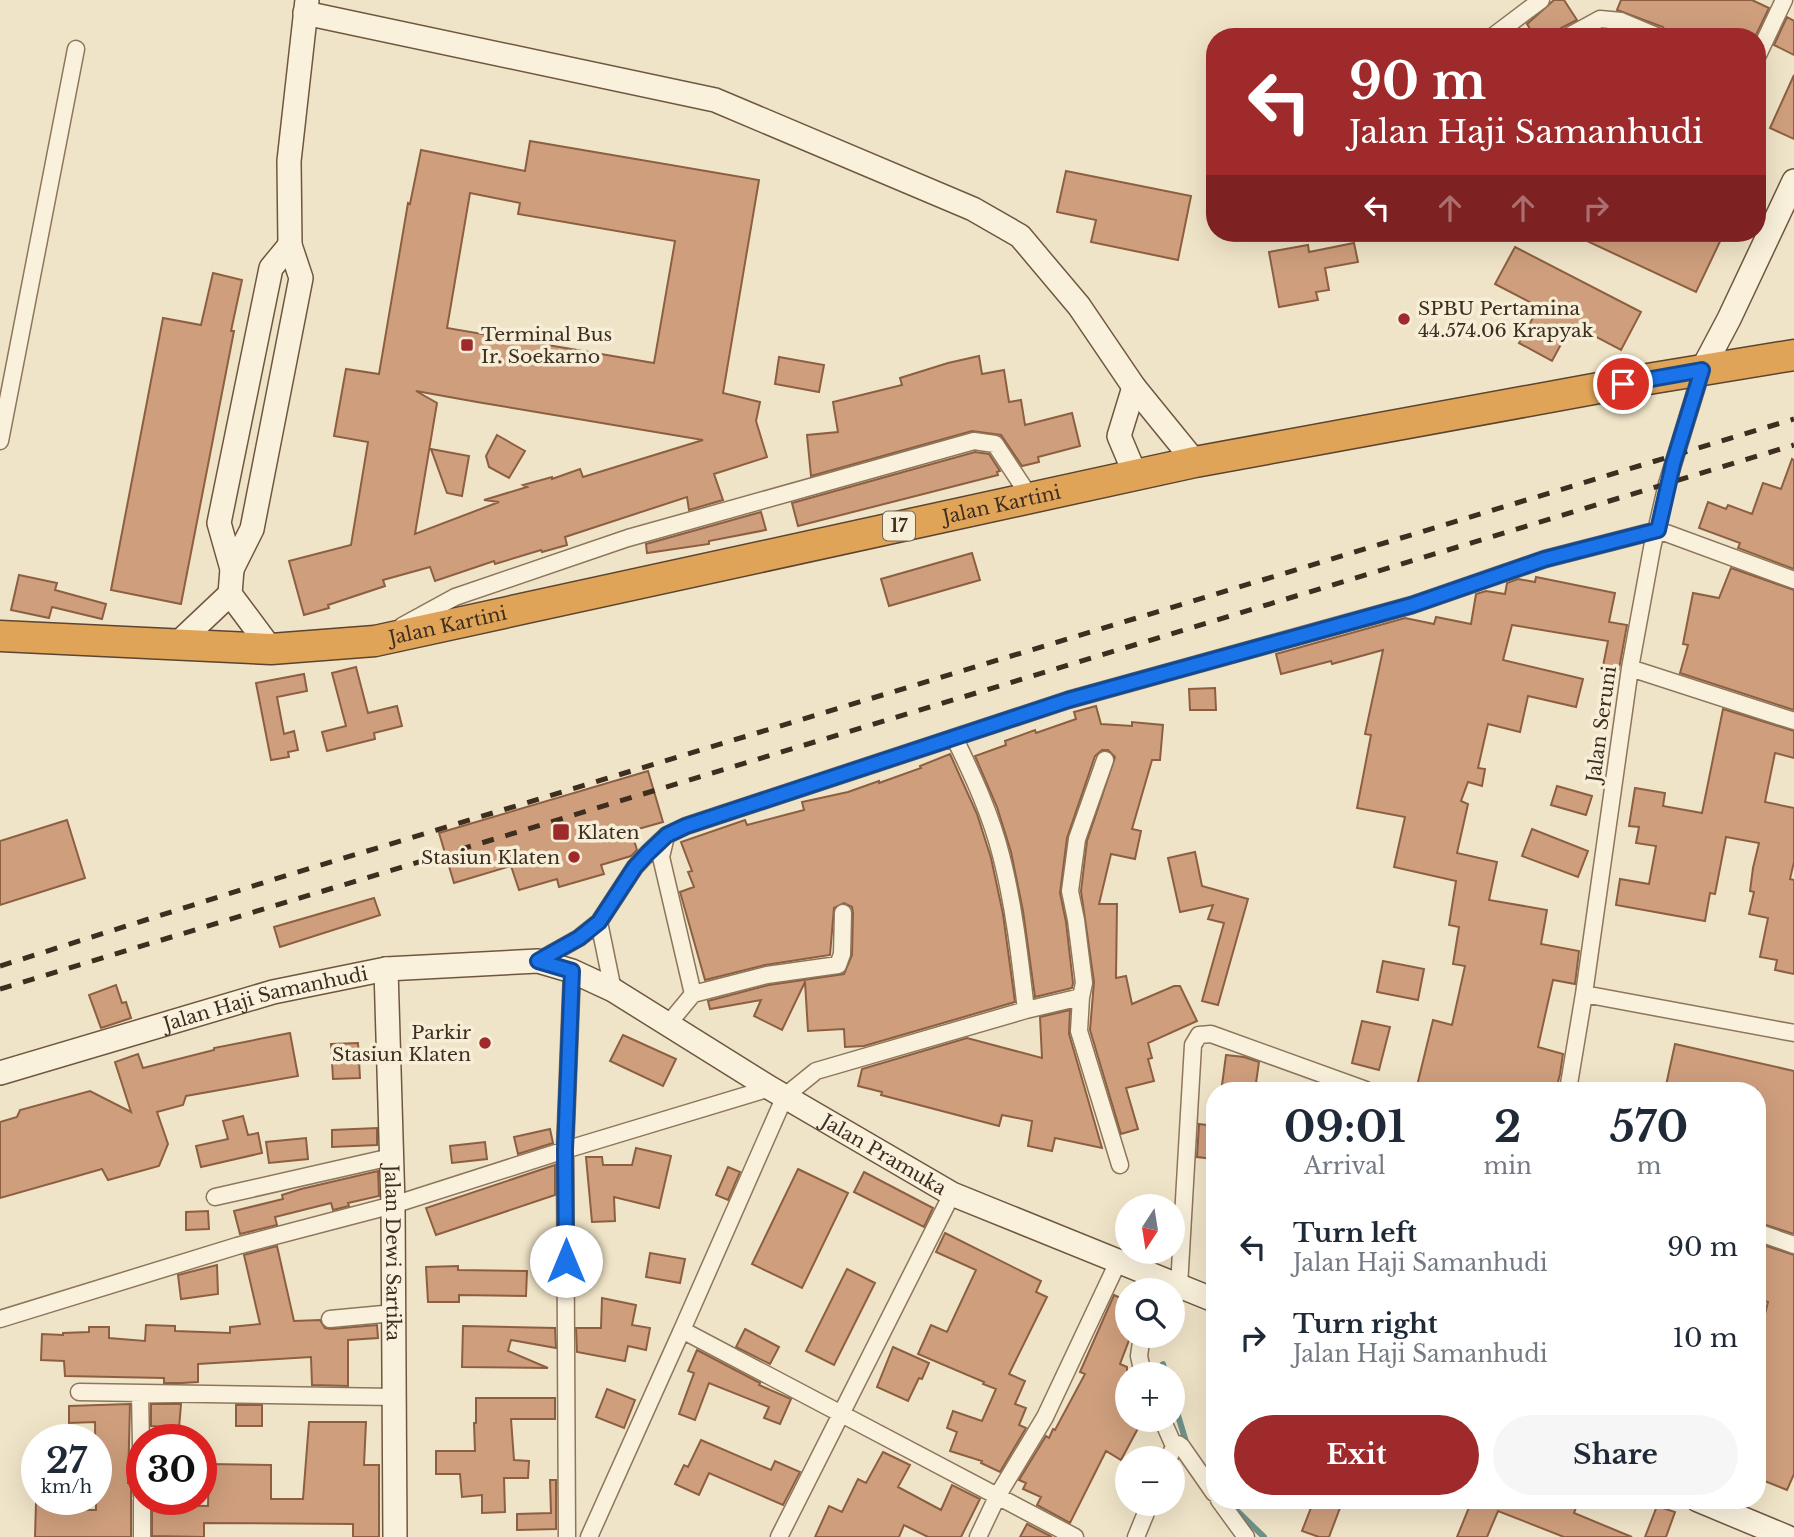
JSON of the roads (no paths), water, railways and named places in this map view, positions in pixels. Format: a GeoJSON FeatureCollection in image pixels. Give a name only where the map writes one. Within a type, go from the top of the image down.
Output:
{"type":"FeatureCollection","features":[{"type":"Feature","properties":{"kind":"highway","name":"Jalan Kartini"},"geometry":{"type":"LineString","coordinates":[[0,636],[271,649],[374,641],[1135,474],[1794,355]]}},
{"type":"Feature","properties":{"kind":"street"},"geometry":{"type":"LineString","coordinates":[[1504,28],[1541,0]]}},
{"type":"Feature","properties":{"kind":"street"},"geometry":{"type":"LineString","coordinates":[[1766,32],[1777,2]]}},
{"type":"Feature","properties":{"kind":"street"},"geometry":{"type":"LineString","coordinates":[[232,569],[252,529],[301,278],[290,245],[289,161],[306,7],[715,100],[973,209],[1020,236],[1079,306],[1134,387],[1195,462]]}},
{"type":"Feature","properties":{"kind":"street"},"geometry":{"type":"LineString","coordinates":[[1584,28],[1600,19],[1621,21],[1638,28]]}},
{"type":"Feature","properties":{"kind":"street"},"geometry":{"type":"LineString","coordinates":[[0,441],[76,49]]}},
{"type":"Feature","properties":{"kind":"street"},"geometry":{"type":"LineString","coordinates":[[1766,240],[1794,181]]}},
{"type":"Feature","properties":{"kind":"street"},"geometry":{"type":"LineString","coordinates":[[1702,370],[1765,242]]}},
{"type":"Feature","properties":{"kind":"street"},"geometry":{"type":"LineString","coordinates":[[271,649],[230,594],[232,569],[219,523],[271,268],[290,245]]}},
{"type":"Feature","properties":{"kind":"street","name":"Jalan Seruni"},"geometry":{"type":"LineString","coordinates":[[1569,1082],[1630,668],[1652,548],[1673,464],[1702,370]]}},
{"type":"Feature","properties":{"kind":"street"},"geometry":{"type":"LineString","coordinates":[[1134,387],[1119,436],[1135,474]]}},
{"type":"Feature","properties":{"kind":"street"},"geometry":{"type":"LineString","coordinates":[[374,641],[455,597],[628,538],[974,441],[995,444],[1030,497]]}},
{"type":"Feature","properties":{"kind":"street"},"geometry":{"type":"LineString","coordinates":[[219,523],[252,529]]}},
{"type":"Feature","properties":{"kind":"street"},"geometry":{"type":"LineString","coordinates":[[1658,530],[1794,580]]}},
{"type":"Feature","properties":{"kind":"street","name":"Jalan Haji Samanhudi"},"geometry":{"type":"LineString","coordinates":[[538,961],[579,938],[599,922],[635,867],[667,835],[686,826],[1068,700],[1412,605],[1545,559],[1658,530]]}},
{"type":"Feature","properties":{"kind":"street"},"geometry":{"type":"LineString","coordinates":[[175,646],[230,594]]}},
{"type":"Feature","properties":{"kind":"street"},"geometry":{"type":"LineString","coordinates":[[1630,668],[1794,721]]}},
{"type":"Feature","properties":{"kind":"street"},"geometry":{"type":"LineString","coordinates":[[955,739],[976,784],[1001,855],[1018,946],[1026,1010]]}},
{"type":"Feature","properties":{"kind":"street"},"geometry":{"type":"LineString","coordinates":[[1105,760],[1077,839],[1070,891],[1084,983],[1079,1031],[1120,1165]]}},
{"type":"Feature","properties":{"kind":"street"},"geometry":{"type":"LineString","coordinates":[[667,835],[661,856],[692,993]]}},
{"type":"Feature","properties":{"kind":"street"},"geometry":{"type":"LineString","coordinates":[[669,1023],[692,993],[768,975],[838,965],[842,954],[843,912]]}},
{"type":"Feature","properties":{"kind":"street"},"geometry":{"type":"LineString","coordinates":[[599,922],[614,990]]}},
{"type":"Feature","properties":{"kind":"street","name":"Jalan Haji Samanhudi"},"geometry":{"type":"LineString","coordinates":[[0,1073],[273,992],[386,970],[538,961],[572,971]]}},
{"type":"Feature","properties":{"kind":"street","name":"Jalan Dewi Sartika"},"geometry":{"type":"LineString","coordinates":[[386,970],[393,1205],[395,1537]]}},
{"type":"Feature","properties":{"kind":"street"},"geometry":{"type":"LineString","coordinates":[[568,1537],[565,1150],[572,971]]}},
{"type":"Feature","properties":{"kind":"street","name":"Jalan Pramuka"},"geometry":{"type":"LineString","coordinates":[[572,971],[614,990],[778,1092],[952,1194],[1115,1261]]}},
{"type":"Feature","properties":{"kind":"street"},"geometry":{"type":"LineString","coordinates":[[1584,994],[1794,1033]]}},
{"type":"Feature","properties":{"kind":"street"},"geometry":{"type":"LineString","coordinates":[[0,1319],[237,1246],[393,1205],[565,1150],[778,1092],[816,1071],[1026,1010],[1081,998]]}},
{"type":"Feature","properties":{"kind":"street"},"geometry":{"type":"LineString","coordinates":[[1168,1278],[1192,1045],[1199,1035],[1211,1034],[1344,1082]]}},
{"type":"Feature","properties":{"kind":"street"},"geometry":{"type":"LineString","coordinates":[[589,1537],[682,1330],[778,1092]]}},
{"type":"Feature","properties":{"kind":"street"},"geometry":{"type":"LineString","coordinates":[[215,1197],[391,1157]]}},
{"type":"Feature","properties":{"kind":"street"},"geometry":{"type":"LineString","coordinates":[[779,1537],[952,1194]]}},
{"type":"Feature","properties":{"kind":"street"},"geometry":{"type":"LineString","coordinates":[[1766,1235],[1794,1245]]}},
{"type":"Feature","properties":{"kind":"street"},"geometry":{"type":"LineString","coordinates":[[978,1537],[998,1495],[1045,1417],[1117,1264]]}},
{"type":"Feature","properties":{"kind":"street","name":"Jalan Pramuka"},"geometry":{"type":"LineString","coordinates":[[1122,1264],[1152,1278]]}},
{"type":"Feature","properties":{"kind":"street","name":"Jalan Pramuka"},"geometry":{"type":"LineString","coordinates":[[1185,1291],[1206,1297]]}},
{"type":"Feature","properties":{"kind":"street"},"geometry":{"type":"LineString","coordinates":[[330,1319],[394,1313]]}},
{"type":"Feature","properties":{"kind":"street"},"geometry":{"type":"LineString","coordinates":[[682,1330],[1075,1537]]}},
{"type":"Feature","properties":{"kind":"street"},"geometry":{"type":"LineString","coordinates":[[79,1392],[394,1397]]}},
{"type":"Feature","properties":{"kind":"street"},"geometry":{"type":"LineString","coordinates":[[140,1393],[141,1424]]}},
{"type":"Feature","properties":{"kind":"street"},"geometry":{"type":"LineString","coordinates":[[1185,1451],[1206,1482]]}},
{"type":"Feature","properties":{"kind":"street"},"geometry":{"type":"LineString","coordinates":[[1226,1509],[1246,1537]]}},
{"type":"Feature","properties":{"kind":"street"},"geometry":{"type":"LineString","coordinates":[[1720,1509],[1787,1537]]}},
{"type":"Feature","properties":{"kind":"street"},"geometry":{"type":"LineString","coordinates":[[142,1515],[142,1537]]}},
{"type":"Feature","properties":{"kind":"street"},"geometry":{"type":"LineString","coordinates":[[1136,1537],[1145,1516]]}},
{"type":"Feature","properties":{"kind":"waterway"},"geometry":{"type":"LineString","coordinates":[[1183,1432],[1187,1445]]}},
{"type":"Feature","properties":{"kind":"waterway"},"geometry":{"type":"LineString","coordinates":[[1235,1509],[1264,1537]]}},
{"type":"Feature","properties":{"kind":"railway"},"geometry":{"type":"LineString","coordinates":[[0,966],[288,875],[1794,419]]}},
{"type":"Feature","properties":{"kind":"railway"},"geometry":{"type":"LineString","coordinates":[[0,989],[1794,445]]}},
{"type":"Feature","properties":{"kind":"place","name":"SPBU Pertamina 44.574.06 Krapyak"},"geometry":{"type":"Point","coordinates":[1404,319]}},
{"type":"Feature","properties":{"kind":"place","name":"Terminal Bus Ir. Soekarno"},"geometry":{"type":"Point","coordinates":[467,345]}},
{"type":"Feature","properties":{"kind":"place","name":"Klaten"},"geometry":{"type":"Point","coordinates":[561,832]}},
{"type":"Feature","properties":{"kind":"place","name":"Stasiun Klaten"},"geometry":{"type":"Point","coordinates":[574,857]}},
{"type":"Feature","properties":{"kind":"place","name":"Parkir Stasiun Klaten"},"geometry":{"type":"Point","coordinates":[485,1043]}}]}
